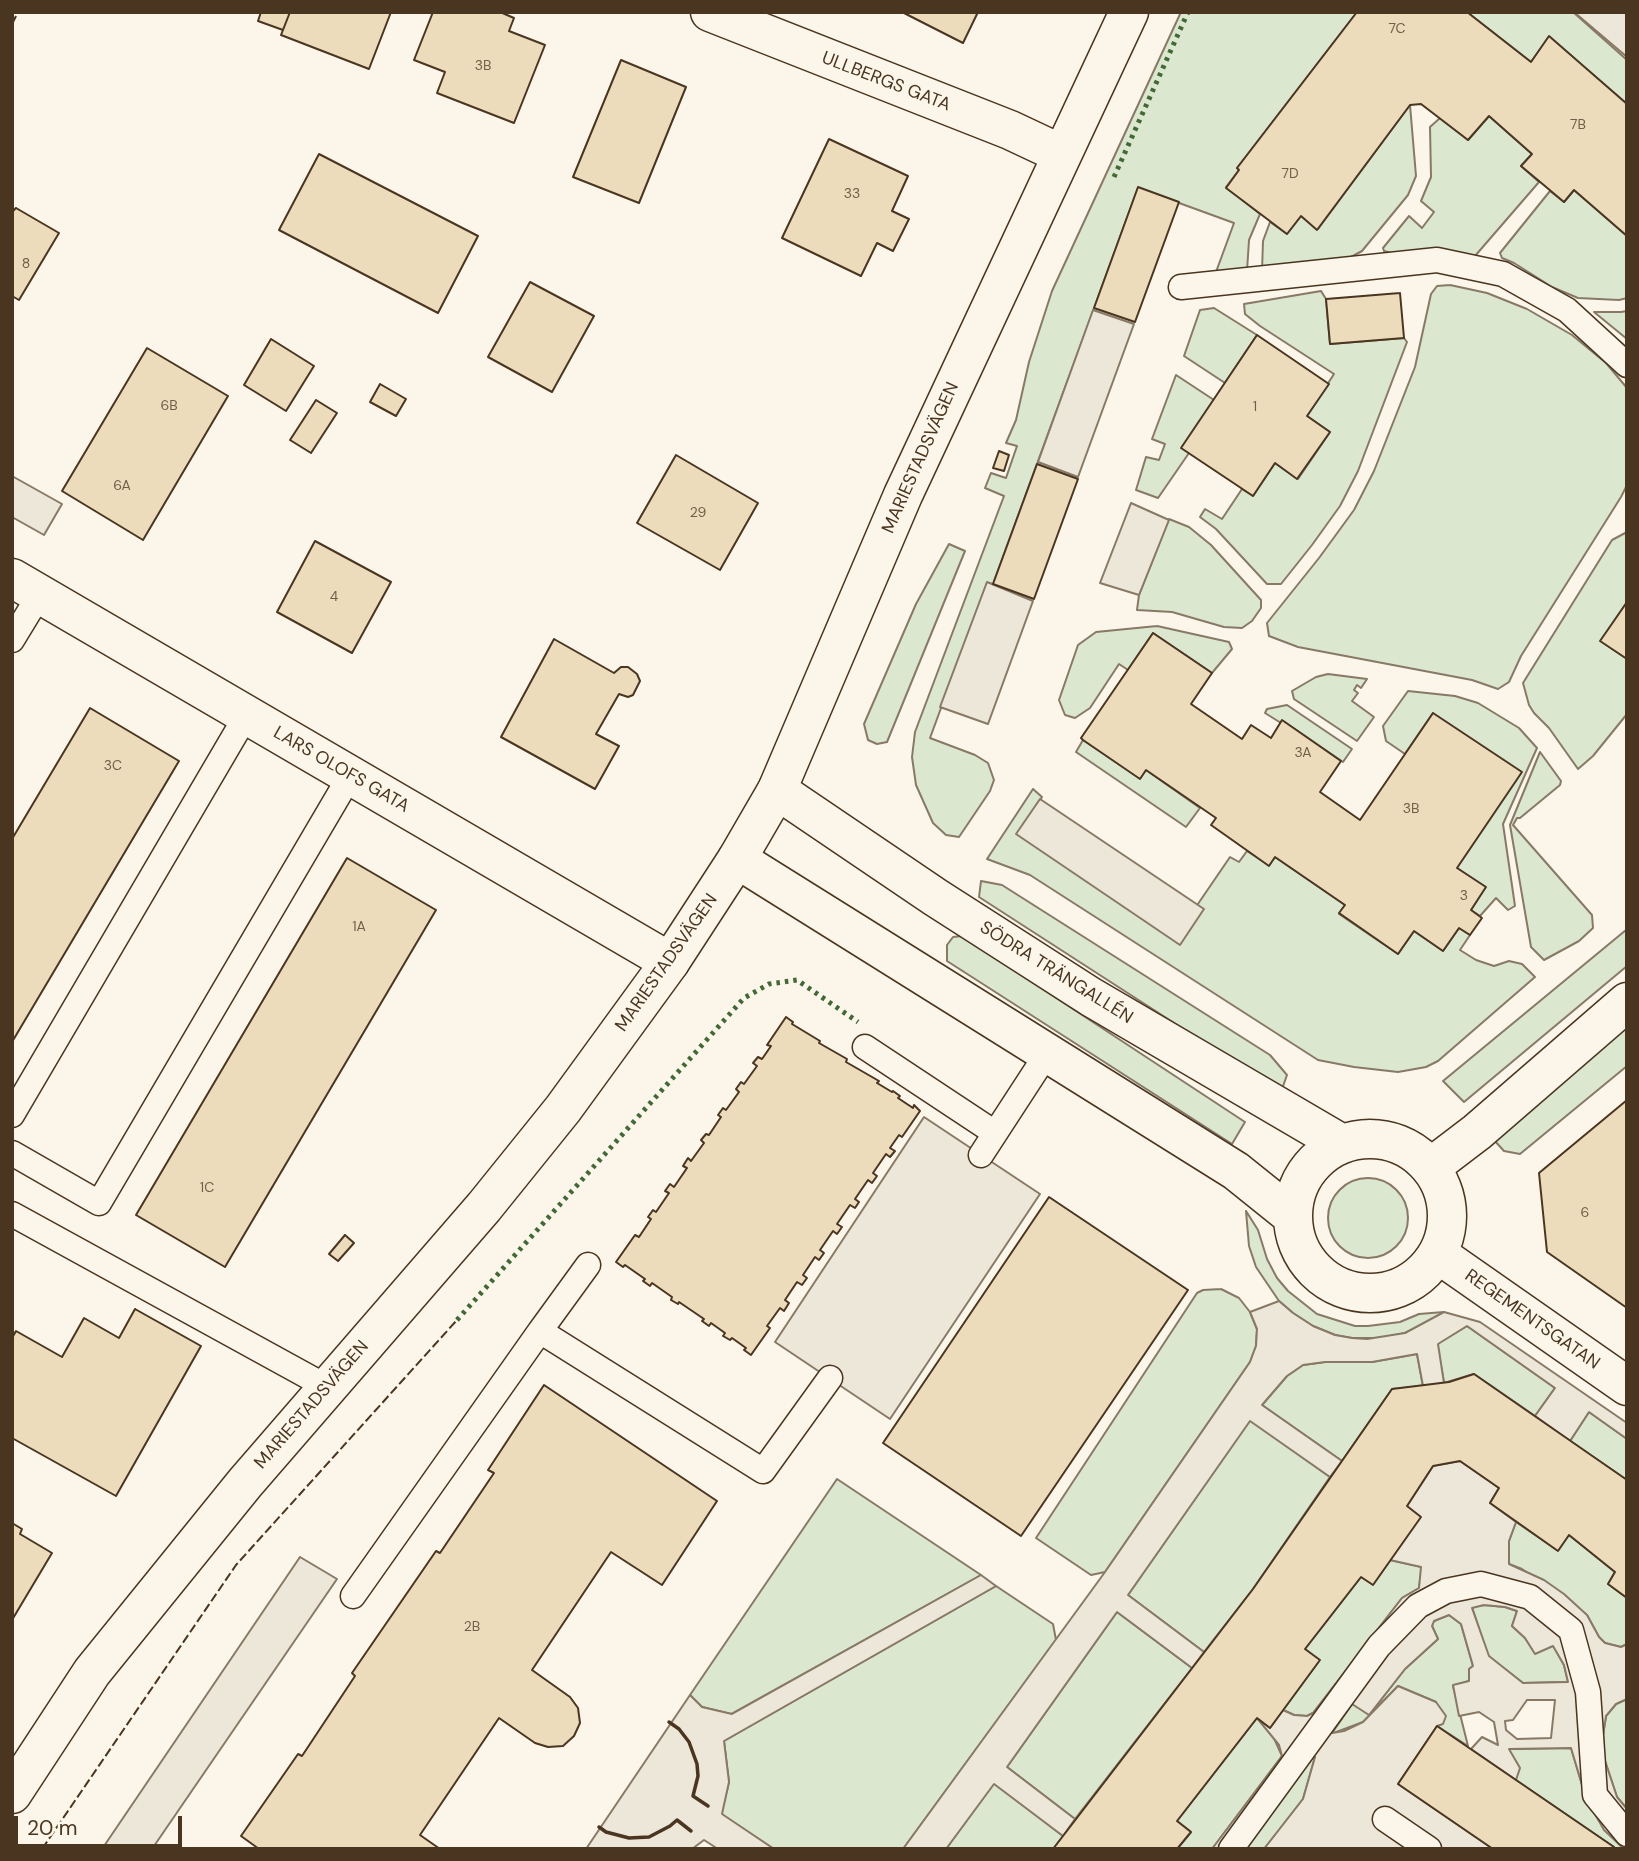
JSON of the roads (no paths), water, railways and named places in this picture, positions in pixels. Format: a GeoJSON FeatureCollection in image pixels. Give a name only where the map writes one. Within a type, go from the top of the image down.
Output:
{"type":"FeatureCollection","features":[{"type":"Feature","properties":{"kind":"street","name":"ULLBERGS GATA"},"geometry":{"type":"LineString","coordinates":[[710,12],[1010,130],[1061,154]]}},
{"type":"Feature","properties":{"kind":"street","name":"MARIESTADSVÄGEN"},"geometry":{"type":"LineString","coordinates":[[12,1794],[92,1672],[245,1483],[484,1207],[555,1118],[670,962],[737,859],[777,790],[903,495],[1129,12]]}},
{"type":"Feature","properties":{"kind":"street","name":"LARS OLOFS GATA"},"geometry":{"type":"LineString","coordinates":[[26,586],[670,962]]}},
{"type":"Feature","properties":{"kind":"street","name":"SÖDRA TRÄNGALLÉN"},"geometry":{"type":"LineString","coordinates":[[777,790],[935,897],[1091,997],[1342,1144]]}},
{"type":"Feature","properties":{"kind":"street"},"geometry":{"type":"LineString","coordinates":[[737,859],[1236,1171],[1292,1216]]}},
{"type":"Feature","properties":{"kind":"street"},"geometry":{"type":"LineString","coordinates":[[1431,1167],[1477,1132],[1627,1002]]}},
{"type":"Feature","properties":{"kind":"street"},"geometry":{"type":"LineString","coordinates":[[1366,1139],[1390,1141],[1413,1151],[1431,1167],[1443,1187],[1448,1209],[1446,1232],[1438,1254],[1424,1272],[1406,1286],[1385,1292],[1362,1294],[1339,1288],[1320,1276],[1305,1259],[1295,1238],[1292,1216],[1296,1193],[1306,1172],[1322,1154],[1342,1144],[1366,1139]]}},
{"type":"Feature","properties":{"kind":"street","name":"REGEMENTSGATAN"},"geometry":{"type":"LineString","coordinates":[[1438,1254],[1627,1386]]}},
{"type":"Feature","properties":{"kind":"lane"},"geometry":{"type":"LineString","coordinates":[[1181,287],[1437,260],[1503,274],[1567,310],[1627,365]]}},
{"type":"Feature","properties":{"kind":"lane"},"geometry":{"type":"LineString","coordinates":[[12,640],[26,586]]}},
{"type":"Feature","properties":{"kind":"lane"},"geometry":{"type":"LineString","coordinates":[[12,1115],[246,716]]}},
{"type":"Feature","properties":{"kind":"lane"},"geometry":{"type":"LineString","coordinates":[[12,1153],[99,1203],[350,776]]}},
{"type":"Feature","properties":{"kind":"lane"},"geometry":{"type":"LineString","coordinates":[[865,1047],[995,1133]]}},
{"type":"Feature","properties":{"kind":"lane"},"geometry":{"type":"LineString","coordinates":[[981,1155],[1048,1052]]}},
{"type":"Feature","properties":{"kind":"lane"},"geometry":{"type":"LineString","coordinates":[[12,1214],[327,1387]]}},
{"type":"Feature","properties":{"kind":"lane"},"geometry":{"type":"LineString","coordinates":[[353,1596],[588,1265]]}},
{"type":"Feature","properties":{"kind":"lane"},"geometry":{"type":"LineString","coordinates":[[540,1331],[763,1471],[830,1378]]}},
{"type":"Feature","properties":{"kind":"lane"},"geometry":{"type":"LineString","coordinates":[[1231,1849],[1379,1646],[1418,1606],[1446,1591],[1481,1584],[1530,1597],[1571,1630],[1588,1692],[1595,1795],[1627,1834]]}},
{"type":"Feature","properties":{"kind":"lane"},"geometry":{"type":"LineString","coordinates":[[1385,1819],[1429,1849]]}}]}
